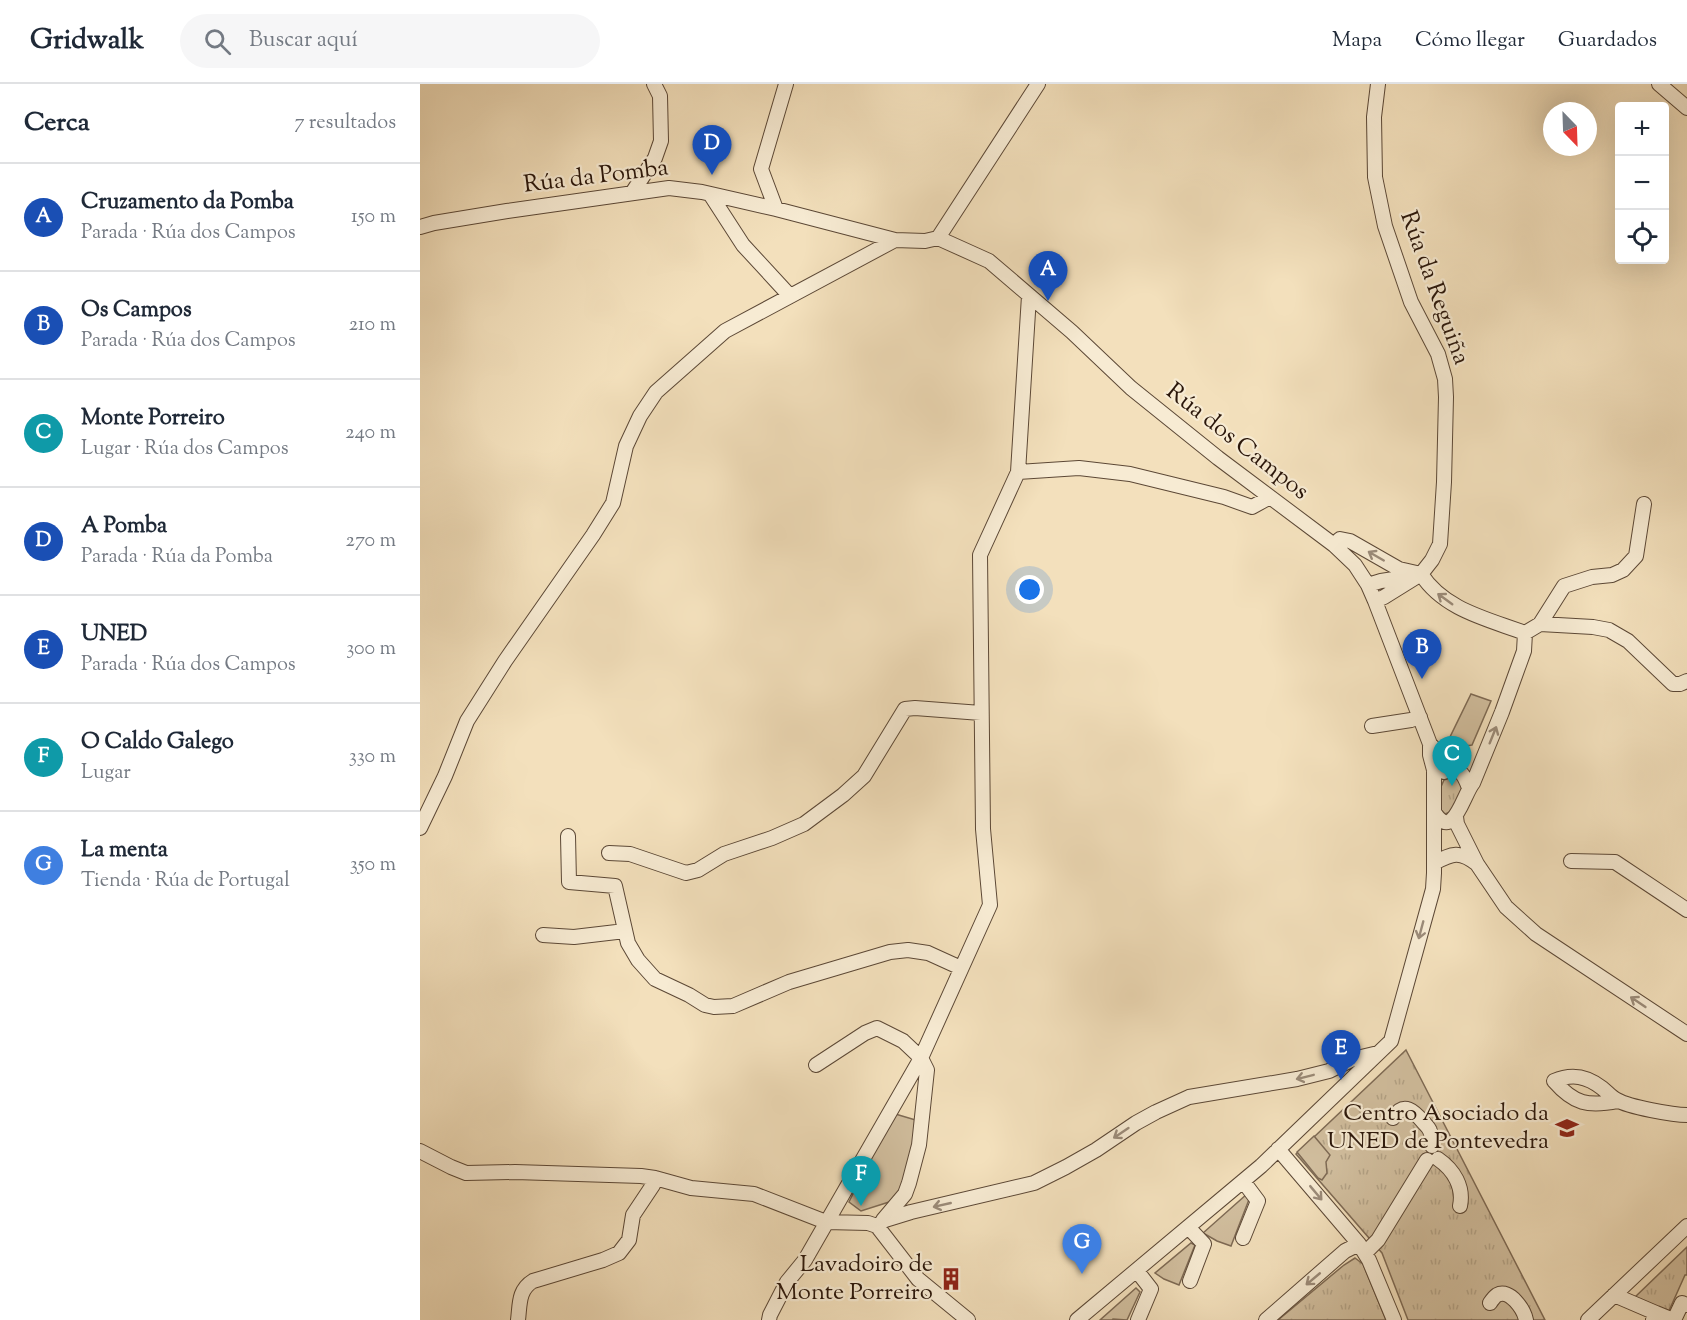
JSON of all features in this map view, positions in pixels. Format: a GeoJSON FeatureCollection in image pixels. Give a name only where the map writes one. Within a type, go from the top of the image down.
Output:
{"type":"FeatureCollection","features":[{"type":"Feature","properties":{"kind":"street"},"geometry":{"type":"LineString","coordinates":[[632,193],[656,158],[661,141],[660,96],[654,84]]}},
{"type":"Feature","properties":{"kind":"street"},"geometry":{"type":"LineString","coordinates":[[776,209],[761,169],[786,84]]}},
{"type":"Feature","properties":{"kind":"street"},"geometry":{"type":"LineString","coordinates":[[938,238],[1038,84]]}},
{"type":"Feature","properties":{"kind":"street","name":"Rúa da Reguiña"},"geometry":{"type":"LineString","coordinates":[[1375,601],[1421,574],[1432,560],[1440,544],[1446,397],[1438,354],[1411,302],[1385,226],[1376,177],[1374,117],[1378,84]]}},
{"type":"Feature","properties":{"kind":"street"},"geometry":{"type":"LineString","coordinates":[[1659,84],[1687,108]]}},
{"type":"Feature","properties":{"kind":"street","name":"Rúa da Pomba"},"geometry":{"type":"LineString","coordinates":[[425,224],[669,188],[710,194],[776,209],[895,240],[925,241],[938,238]]}},
{"type":"Feature","properties":{"kind":"street"},"geometry":{"type":"LineString","coordinates":[[710,194],[743,245],[790,296]]}},
{"type":"Feature","properties":{"kind":"street","name":"Rúa dos Campos"},"geometry":{"type":"LineString","coordinates":[[938,238],[989,261],[1072,332],[1131,388],[1218,458],[1334,545],[1356,565],[1375,601],[1430,744],[1434,783]]}},
{"type":"Feature","properties":{"kind":"street"},"geometry":{"type":"LineString","coordinates":[[420,828],[468,721],[505,661],[613,503],[626,446],[640,416],[656,392],[725,331],[895,240]]}},
{"type":"Feature","properties":{"kind":"street"},"geometry":{"type":"LineString","coordinates":[[769,1320],[787,1282],[805,1260],[921,1058],[990,905],[982,829],[980,555],[1018,472],[1029,296]]}},
{"type":"Feature","properties":{"kind":"street"},"geometry":{"type":"LineString","coordinates":[[1018,472],[1079,468],[1130,474],[1224,497],[1252,507],[1270,497]]}},
{"type":"Feature","properties":{"kind":"street"},"geometry":{"type":"LineString","coordinates":[[1525,633],[1540,624],[1564,586],[1592,577],[1611,575],[1623,570],[1636,556],[1644,504]]}},
{"type":"Feature","properties":{"kind":"street"},"geometry":{"type":"LineString","coordinates":[[1334,545],[1340,539],[1350,541],[1399,569],[1421,574],[1428,585],[1441,597],[1461,610],[1525,633]]}},
{"type":"Feature","properties":{"kind":"street"},"geometry":{"type":"LineString","coordinates":[[1368,585],[1381,580],[1421,574]]}},
{"type":"Feature","properties":{"kind":"street"},"geometry":{"type":"LineString","coordinates":[[1540,624],[1609,630],[1628,641],[1673,684],[1687,681]]}},
{"type":"Feature","properties":{"kind":"street"},"geometry":{"type":"LineString","coordinates":[[1434,812],[1440,820],[1448,822],[1456,816],[1473,783],[1524,651],[1525,633]]}},
{"type":"Feature","properties":{"kind":"street"},"geometry":{"type":"LineString","coordinates":[[609,853],[630,854],[686,873],[698,870],[724,854],[772,838],[804,824],[843,795],[864,776],[905,709],[981,713]]}},
{"type":"Feature","properties":{"kind":"street"},"geometry":{"type":"LineString","coordinates":[[1372,726],[1420,717]]}},
{"type":"Feature","properties":{"kind":"street","name":"Rúa dos Campos"},"geometry":{"type":"LineString","coordinates":[[1430,744],[1452,768]]}},
{"type":"Feature","properties":{"kind":"street"},"geometry":{"type":"LineString","coordinates":[[1082,1318],[1243,1181],[1391,1041],[1432,889],[1434,783],[1442,772],[1452,768],[1462,773],[1469,788]]}},
{"type":"Feature","properties":{"kind":"street"},"geometry":{"type":"LineString","coordinates":[[1456,816],[1457,824],[1477,864],[1506,907],[1536,934],[1687,1035]]}},
{"type":"Feature","properties":{"kind":"street"},"geometry":{"type":"LineString","coordinates":[[568,836],[569,882],[615,886],[628,943],[638,960],[655,979],[689,994],[705,1005],[733,1006],[789,982],[890,952],[908,950],[928,953],[961,968]]}},
{"type":"Feature","properties":{"kind":"street"},"geometry":{"type":"LineString","coordinates":[[1434,863],[1455,854],[1465,855],[1477,864]]}},
{"type":"Feature","properties":{"kind":"street"},"geometry":{"type":"LineString","coordinates":[[1571,861],[1615,862],[1687,910]]}},
{"type":"Feature","properties":{"kind":"street"},"geometry":{"type":"LineString","coordinates":[[543,935],[574,937],[625,932]]}},
{"type":"Feature","properties":{"kind":"street"},"geometry":{"type":"LineString","coordinates":[[816,1065],[865,1033],[877,1028],[903,1041],[921,1058],[927,1070],[919,1145],[909,1183],[905,1194],[878,1226]]}},
{"type":"Feature","properties":{"kind":"street"},"geometry":{"type":"LineString","coordinates":[[878,1226],[885,1220],[911,1212],[1035,1183],[1096,1150],[1136,1123],[1189,1097],[1297,1079],[1329,1071],[1353,1059],[1380,1052]]}},
{"type":"Feature","properties":{"kind":"street"},"geometry":{"type":"LineString","coordinates":[[1618,1101],[1677,1115],[1687,1115]]}},
{"type":"Feature","properties":{"kind":"street"},"geometry":{"type":"LineString","coordinates":[[1393,1118],[1397,1112],[1410,1109],[1432,1132],[1432,1146],[1427,1147],[1424,1156],[1449,1166],[1462,1196],[1460,1206]]}},
{"type":"Feature","properties":{"kind":"street"},"geometry":{"type":"LineString","coordinates":[[1278,1149],[1362,1248],[1394,1320]]}},
{"type":"Feature","properties":{"kind":"street"},"geometry":{"type":"LineString","coordinates":[[420,1151],[466,1173],[655,1178],[692,1188],[754,1194],[826,1222],[868,1222],[878,1226],[918,1279],[963,1318]]}},
{"type":"Feature","properties":{"kind":"street"},"geometry":{"type":"LineString","coordinates":[[1266,1320],[1345,1251],[1362,1248],[1378,1240],[1432,1160]]}},
{"type":"Feature","properties":{"kind":"street"},"geometry":{"type":"LineString","coordinates":[[518,1320],[521,1294],[526,1285],[619,1253],[628,1240],[633,1215],[653,1185],[655,1178]]}},
{"type":"Feature","properties":{"kind":"street"},"geometry":{"type":"LineString","coordinates":[[1243,1181],[1258,1201],[1243,1238]]}},
{"type":"Feature","properties":{"kind":"street"},"geometry":{"type":"LineString","coordinates":[[1588,1320],[1687,1226]]}},
{"type":"Feature","properties":{"kind":"street"},"geometry":{"type":"LineString","coordinates":[[1188,1227],[1204,1244],[1190,1281]]}},
{"type":"Feature","properties":{"kind":"street"},"geometry":{"type":"LineString","coordinates":[[1137,1271],[1152,1289],[1138,1320]]}},
{"type":"Feature","properties":{"kind":"street"},"geometry":{"type":"LineString","coordinates":[[1490,1303],[1498,1295],[1504,1294],[1522,1310],[1526,1320]]}},
{"type":"Feature","properties":{"kind":"street"},"geometry":{"type":"LineString","coordinates":[[1614,1295],[1654,1317],[1673,1320],[1682,1303],[1687,1305]]}},
{"type":"Feature","properties":{"kind":"green space"},"geometry":{"type":"Polygon","coordinates":[[[1471,694],[1491,701],[1472,745],[1462,745],[1450,737],[1471,694]]]}},
{"type":"Feature","properties":{"kind":"green space"},"geometry":{"type":"Polygon","coordinates":[[[1452,777],[1458,778],[1462,787],[1453,811],[1445,814],[1441,810],[1440,789],[1444,780],[1452,777]]]}},
{"type":"Feature","properties":{"kind":"green space"},"geometry":{"type":"Polygon","coordinates":[[[1406,1050],[1545,1320],[1408,1320],[1382,1253],[1296,1154],[1406,1050]]]}},
{"type":"Feature","properties":{"kind":"green space"},"geometry":{"type":"Polygon","coordinates":[[[892,1113],[919,1121],[903,1189],[889,1202],[861,1211],[849,1202],[892,1113]]]}},
{"type":"Feature","properties":{"kind":"green space"},"geometry":{"type":"Polygon","coordinates":[[[1314,1136],[1330,1155],[1326,1162],[1327,1173],[1322,1180],[1297,1152],[1314,1136]]]}},
{"type":"Feature","properties":{"kind":"green space"},"geometry":{"type":"Polygon","coordinates":[[[1247,1194],[1250,1197],[1231,1246],[1203,1233],[1247,1194]]]}},
{"type":"Feature","properties":{"kind":"green space"},"geometry":{"type":"Polygon","coordinates":[[[1191,1243],[1195,1245],[1179,1285],[1155,1273],[1191,1243]]]}},
{"type":"Feature","properties":{"kind":"green space"},"geometry":{"type":"Polygon","coordinates":[[[1687,1247],[1687,1275],[1668,1313],[1635,1297],[1687,1247]]]}},
{"type":"Feature","properties":{"kind":"green space"},"geometry":{"type":"Polygon","coordinates":[[[1355,1258],[1363,1264],[1386,1320],[1278,1320],[1344,1265],[1355,1258]]]}},
{"type":"Feature","properties":{"kind":"green space"},"geometry":{"type":"Polygon","coordinates":[[[1136,1288],[1140,1292],[1127,1320],[1100,1320],[1136,1288]]]}},
{"type":"Feature","properties":{"kind":"place","name":"A Pomba"},"geometry":{"type":"Point","coordinates":[712,175]}},
{"type":"Feature","properties":{"kind":"place","name":"Cruzamento da Pomba"},"geometry":{"type":"Point","coordinates":[1048,301]}},
{"type":"Feature","properties":{"kind":"place","name":"Os Campos"},"geometry":{"type":"Point","coordinates":[1422,679]}},
{"type":"Feature","properties":{"kind":"place","name":"Monte Porreiro"},"geometry":{"type":"Point","coordinates":[1452,786]}},
{"type":"Feature","properties":{"kind":"place","name":"UNED"},"geometry":{"type":"Point","coordinates":[1341,1080]}},
{"type":"Feature","properties":{"kind":"place","name":"Centro Asociado da UNED de Pontevedra"},"geometry":{"type":"Point","coordinates":[1567,1128]}},
{"type":"Feature","properties":{"kind":"place","name":"O Caldo Galego"},"geometry":{"type":"Point","coordinates":[861,1206]}},
{"type":"Feature","properties":{"kind":"place","name":"La menta"},"geometry":{"type":"Point","coordinates":[1082,1274]}},
{"type":"Feature","properties":{"kind":"place","name":"Lavadoiro de Monte Porreiro"},"geometry":{"type":"Point","coordinates":[951,1279]}}]}
